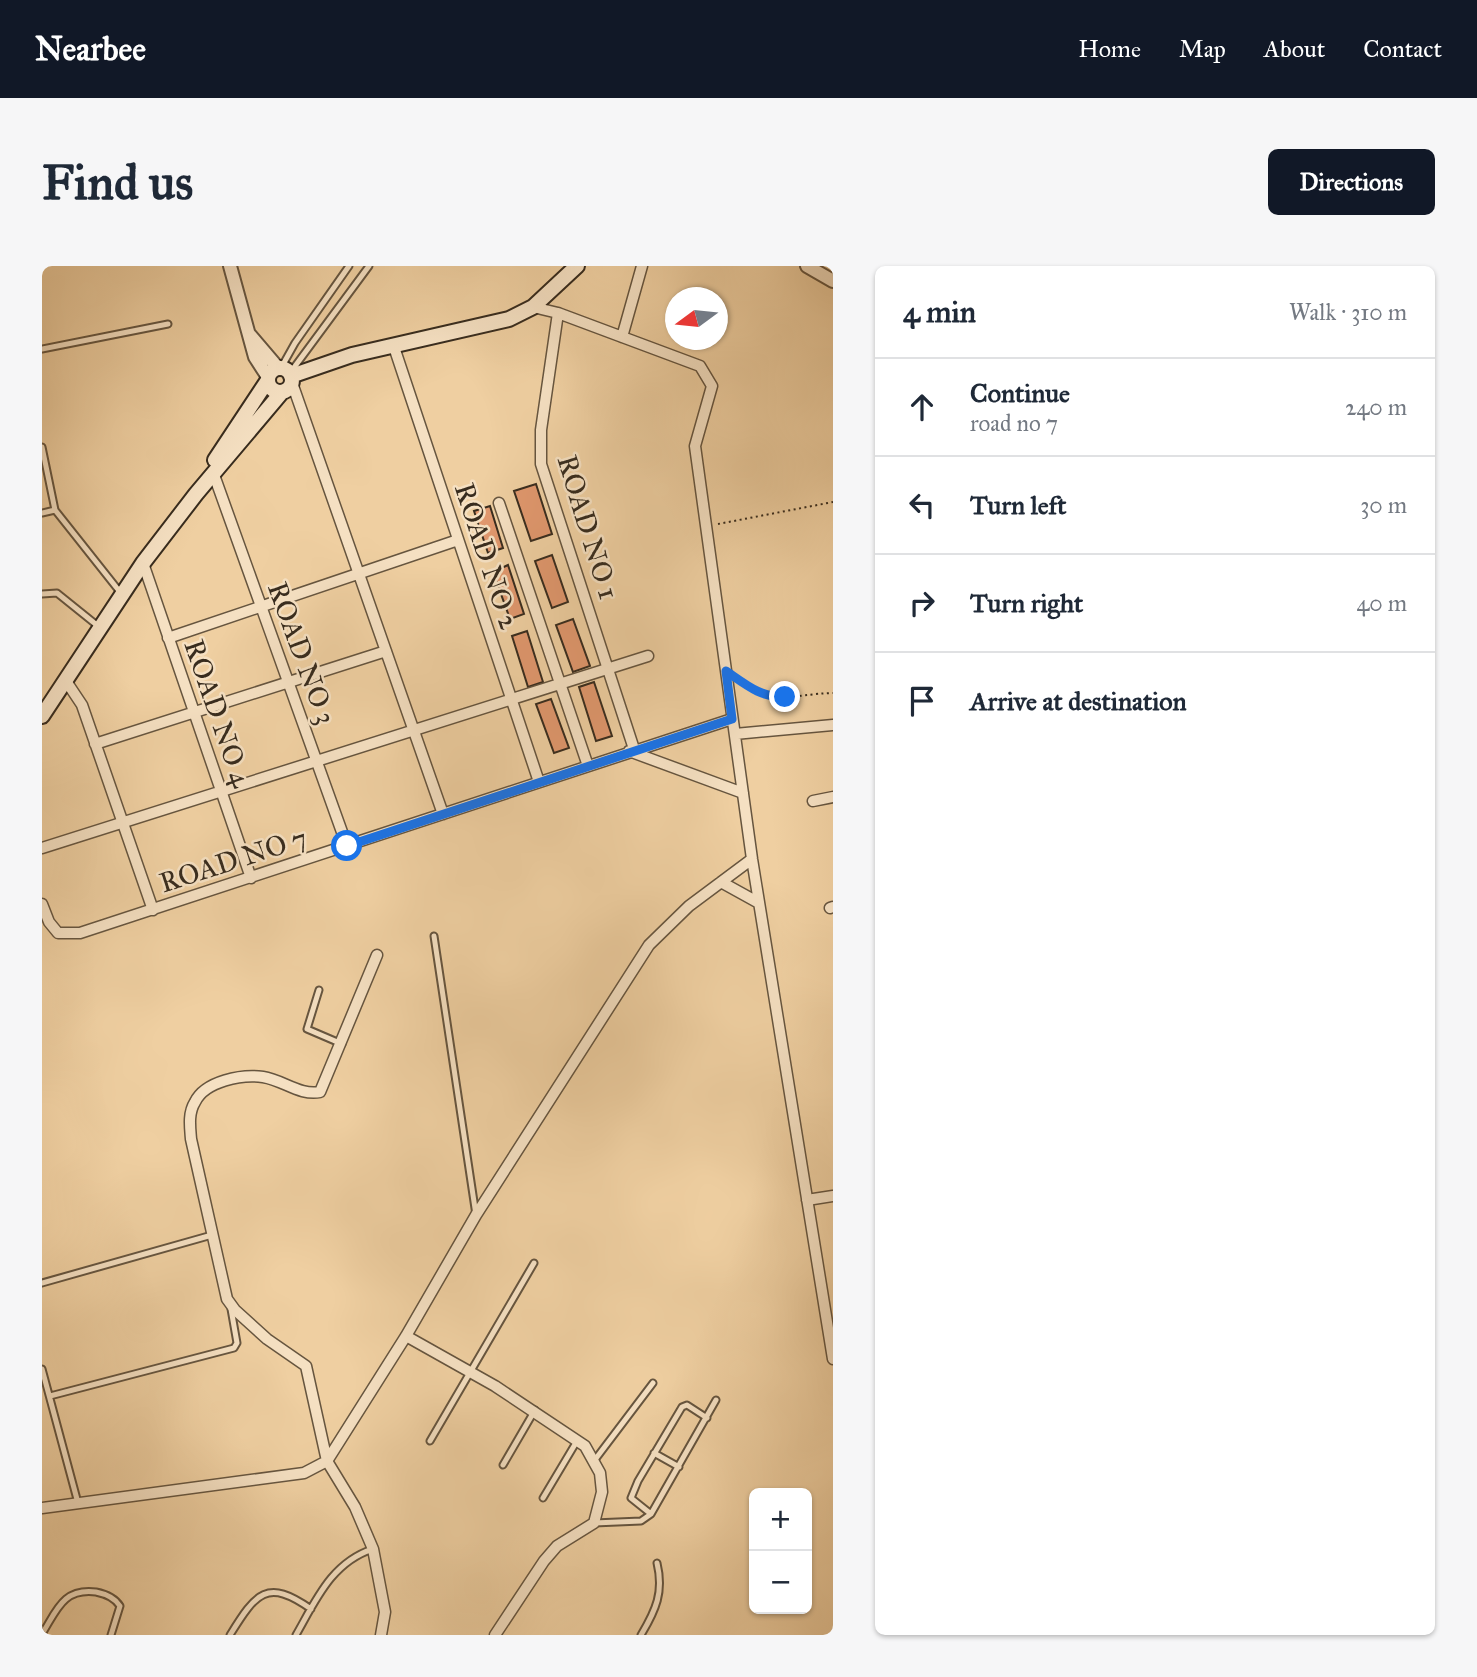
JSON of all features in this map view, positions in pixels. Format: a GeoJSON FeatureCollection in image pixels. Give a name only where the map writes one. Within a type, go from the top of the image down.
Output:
{"type":"FeatureCollection","features":[{"type":"Feature","properties":{"kind":"main road"},"geometry":{"type":"LineString","coordinates":[[196,494],[200,481],[281,377],[393,344],[485,326],[533,307],[577,266]]}},
{"type":"Feature","properties":{"kind":"main road"},"geometry":{"type":"LineString","coordinates":[[42,716],[143,564],[196,494],[214,475],[281,377]]}},
{"type":"Feature","properties":{"kind":"street"},"geometry":{"type":"LineString","coordinates":[[230,266],[258,365],[281,377],[359,573],[443,814]]}},
{"type":"Feature","properties":{"kind":"street"},"geometry":{"type":"LineString","coordinates":[[622,337],[642,266]]}},
{"type":"Feature","properties":{"kind":"street"},"geometry":{"type":"LineString","coordinates":[[807,266],[833,281]]}},
{"type":"Feature","properties":{"kind":"street"},"geometry":{"type":"LineString","coordinates":[[533,307],[558,313],[700,366],[712,386],[695,446],[752,859],[833,1359]]}},
{"type":"Feature","properties":{"kind":"street","name":"ROAD NO 1"},"geometry":{"type":"LineString","coordinates":[[558,313],[541,430],[541,464],[632,750]]}},
{"type":"Feature","properties":{"kind":"street","name":"ROAD NO 2"},"geometry":{"type":"LineString","coordinates":[[393,344],[539,782]]}},
{"type":"Feature","properties":{"kind":"street","name":"ROAD NO 3"},"geometry":{"type":"LineString","coordinates":[[214,475],[347,846]]}},
{"type":"Feature","properties":{"kind":"street"},"geometry":{"type":"LineString","coordinates":[[499,503],[588,766]]}},
{"type":"Feature","properties":{"kind":"street"},"geometry":{"type":"LineString","coordinates":[[168,638],[458,540]]}},
{"type":"Feature","properties":{"kind":"street","name":"ROAD NO 4"},"geometry":{"type":"LineString","coordinates":[[143,564],[251,878]]}},
{"type":"Feature","properties":{"kind":"street"},"geometry":{"type":"LineString","coordinates":[[95,744],[386,651]]}},
{"type":"Feature","properties":{"kind":"street"},"geometry":{"type":"LineString","coordinates":[[42,848],[648,656]]}},
{"type":"Feature","properties":{"kind":"street"},"geometry":{"type":"LineString","coordinates":[[66,681],[75,690],[153,910]]}},
{"type":"Feature","properties":{"kind":"street","name":"ROAD NO 7"},"geometry":{"type":"LineString","coordinates":[[42,904],[53,928],[69,935],[153,910],[732,719]]}},
{"type":"Feature","properties":{"kind":"street"},"geometry":{"type":"LineString","coordinates":[[735,734],[832,725]]}},
{"type":"Feature","properties":{"kind":"street"},"geometry":{"type":"LineString","coordinates":[[632,750],[743,793]]}},
{"type":"Feature","properties":{"kind":"street"},"geometry":{"type":"LineString","coordinates":[[813,801],[833,797]]}},
{"type":"Feature","properties":{"kind":"street"},"geometry":{"type":"LineString","coordinates":[[42,1508],[304,1473],[327,1461],[406,1336],[476,1215],[649,945],[673,920],[752,859]]}},
{"type":"Feature","properties":{"kind":"street"},"geometry":{"type":"LineString","coordinates":[[721,882],[759,903]]}},
{"type":"Feature","properties":{"kind":"street"},"geometry":{"type":"LineString","coordinates":[[377,955],[320,1092],[303,1092],[262,1077],[222,1082],[205,1090],[195,1101],[189,1120],[212,1235],[230,1305],[267,1339],[306,1366],[327,1461],[355,1507],[373,1549],[385,1612],[381,1635]]}},
{"type":"Feature","properties":{"kind":"street"},"geometry":{"type":"LineString","coordinates":[[807,1200],[833,1196]]}},
{"type":"Feature","properties":{"kind":"street"},"geometry":{"type":"LineString","coordinates":[[406,1336],[535,1410],[578,1440],[600,1473],[602,1492],[594,1523],[556,1546],[495,1635]]}},
{"type":"Feature","properties":{"kind":"lane"},"geometry":{"type":"LineString","coordinates":[[281,377],[295,343],[349,266]]}},
{"type":"Feature","properties":{"kind":"lane"},"geometry":{"type":"LineString","coordinates":[[281,377],[369,266]]}},
{"type":"Feature","properties":{"kind":"lane"},"geometry":{"type":"LineString","coordinates":[[42,349],[168,324]]}},
{"type":"Feature","properties":{"kind":"lane"},"geometry":{"type":"LineString","coordinates":[[42,447],[55,510],[122,595]]}},
{"type":"Feature","properties":{"kind":"lane"},"geometry":{"type":"LineString","coordinates":[[42,513],[55,510]]}},
{"type":"Feature","properties":{"kind":"lane"},"geometry":{"type":"LineString","coordinates":[[42,594],[57,593],[101,628]]}},
{"type":"Feature","properties":{"kind":"lane"},"geometry":{"type":"LineString","coordinates":[[434,936],[476,1215]]}},
{"type":"Feature","properties":{"kind":"lane"},"geometry":{"type":"LineString","coordinates":[[319,990],[306,1026],[309,1030],[342,1044]]}},
{"type":"Feature","properties":{"kind":"lane"},"geometry":{"type":"LineString","coordinates":[[42,1283],[212,1235]]}},
{"type":"Feature","properties":{"kind":"lane"},"geometry":{"type":"LineString","coordinates":[[430,1441],[534,1263]]}},
{"type":"Feature","properties":{"kind":"lane"},"geometry":{"type":"LineString","coordinates":[[50,1396],[234,1348],[237,1343],[230,1305]]}},
{"type":"Feature","properties":{"kind":"lane"},"geometry":{"type":"LineString","coordinates":[[42,1369],[78,1503]]}},
{"type":"Feature","properties":{"kind":"lane"},"geometry":{"type":"LineString","coordinates":[[594,1461],[653,1383]]}},
{"type":"Feature","properties":{"kind":"lane"},"geometry":{"type":"LineString","coordinates":[[594,1523],[640,1521],[651,1514],[716,1400]]}},
{"type":"Feature","properties":{"kind":"lane"},"geometry":{"type":"LineString","coordinates":[[651,1514],[633,1503],[631,1494],[654,1453],[684,1405],[707,1418]]}},
{"type":"Feature","properties":{"kind":"lane"},"geometry":{"type":"LineString","coordinates":[[503,1465],[535,1410]]}},
{"type":"Feature","properties":{"kind":"lane"},"geometry":{"type":"LineString","coordinates":[[543,1498],[578,1440]]}},
{"type":"Feature","properties":{"kind":"lane"},"geometry":{"type":"LineString","coordinates":[[654,1453],[679,1467]]}},
{"type":"Feature","properties":{"kind":"lane"},"geometry":{"type":"LineString","coordinates":[[296,1635],[334,1573],[347,1560],[373,1549]]}},
{"type":"Feature","properties":{"kind":"lane"},"geometry":{"type":"LineString","coordinates":[[640,1635],[660,1598],[662,1584],[657,1563]]}},
{"type":"Feature","properties":{"kind":"lane"},"geometry":{"type":"LineString","coordinates":[[42,1634],[64,1599],[73,1592],[88,1592],[105,1594],[116,1600],[120,1606],[111,1635]]}},
{"type":"Feature","properties":{"kind":"lane"},"geometry":{"type":"LineString","coordinates":[[230,1635],[245,1611],[270,1593],[289,1593],[311,1609]]}},
{"type":"Feature","properties":{"kind":"path"},"geometry":{"type":"LineString","coordinates":[[707,526],[833,502]]}},
{"type":"Feature","properties":{"kind":"path"},"geometry":{"type":"LineString","coordinates":[[726,671],[755,691],[773,698],[833,693]]}},
{"type":"Feature","properties":{"kind":"building"},"geometry":{"type":"Polygon","coordinates":[[[536,484],[552,534],[531,541],[514,491],[536,484]]]}},
{"type":"Feature","properties":{"kind":"building"},"geometry":{"type":"Polygon","coordinates":[[[490,506],[503,548],[488,553],[474,511],[490,506]]]}},
{"type":"Feature","properties":{"kind":"building"},"geometry":{"type":"Polygon","coordinates":[[[552,555],[568,602],[552,608],[535,561],[552,555]]]}},
{"type":"Feature","properties":{"kind":"building"},"geometry":{"type":"Polygon","coordinates":[[[508,565],[524,614],[510,619],[493,572],[508,565]]]}},
{"type":"Feature","properties":{"kind":"building"},"geometry":{"type":"Polygon","coordinates":[[[573,619],[590,666],[573,672],[556,625],[573,619]]]}},
{"type":"Feature","properties":{"kind":"building"},"geometry":{"type":"Polygon","coordinates":[[[527,631],[543,682],[528,687],[512,636],[527,631]]]}},
{"type":"Feature","properties":{"kind":"building"},"geometry":{"type":"Polygon","coordinates":[[[594,682],[612,736],[596,741],[579,687],[594,682]]]}},
{"type":"Feature","properties":{"kind":"building"},"geometry":{"type":"Polygon","coordinates":[[[551,699],[569,748],[554,753],[536,704],[551,699]]]}},
{"type":"Feature","properties":{"kind":"route"},"geometry":{"type":"LineString","coordinates":[[347,846],[732,719],[726,671],[755,691],[773,698],[785,697]]}}]}
